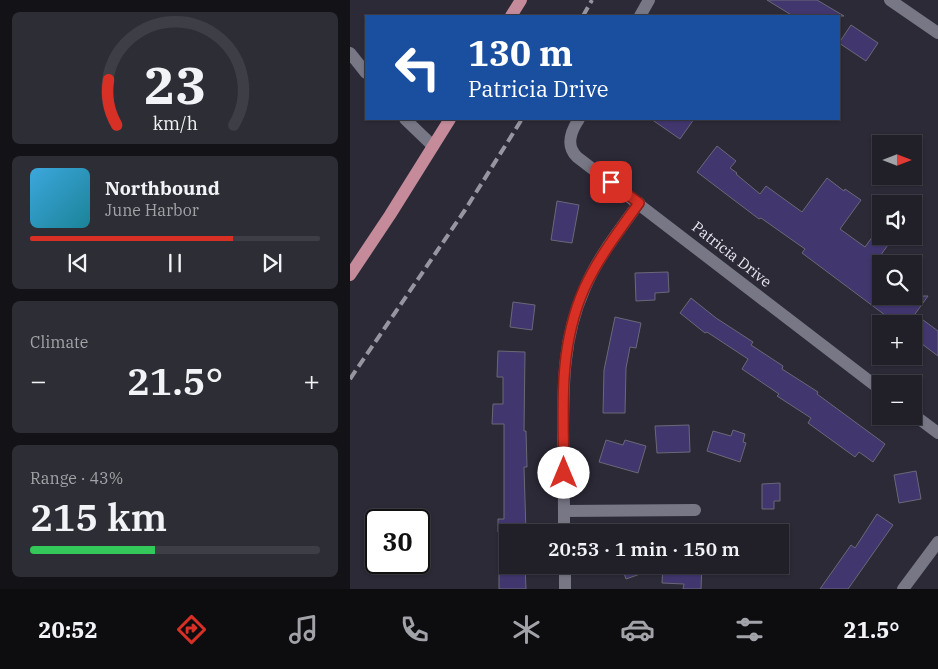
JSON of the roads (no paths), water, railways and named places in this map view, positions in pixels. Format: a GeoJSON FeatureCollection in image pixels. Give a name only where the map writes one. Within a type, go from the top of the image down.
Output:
{"type":"FeatureCollection","features":[{"type":"Feature","properties":{"kind":"main road"},"geometry":{"type":"LineString","coordinates":[[512,15],[521,0]]}},
{"type":"Feature","properties":{"kind":"main road"},"geometry":{"type":"LineString","coordinates":[[350,275],[449,120]]}},
{"type":"Feature","properties":{"kind":"street"},"geometry":{"type":"LineString","coordinates":[[641,15],[649,0]]}},
{"type":"Feature","properties":{"kind":"street"},"geometry":{"type":"LineString","coordinates":[[890,0],[938,33]]}},
{"type":"Feature","properties":{"kind":"street"},"geometry":{"type":"LineString","coordinates":[[350,53],[365,71]]}},
{"type":"Feature","properties":{"kind":"street"},"geometry":{"type":"LineString","coordinates":[[406,120],[434,146]]}},
{"type":"Feature","properties":{"kind":"street","name":"Patricia Drive"},"geometry":{"type":"LineString","coordinates":[[578,120],[571,133],[570,140],[570,146],[577,157],[872,383]]}},
{"type":"Feature","properties":{"kind":"street"},"geometry":{"type":"LineString","coordinates":[[564,524],[564,374],[571,329],[578,304],[593,271],[603,253],[639,203]]}},
{"type":"Feature","properties":{"kind":"street"},"geometry":{"type":"LineString","coordinates":[[922,421],[938,433]]}},
{"type":"Feature","properties":{"kind":"street"},"geometry":{"type":"LineString","coordinates":[[564,511],[696,510]]}},
{"type":"Feature","properties":{"kind":"street"},"geometry":{"type":"LineString","coordinates":[[903,589],[938,542]]}},
{"type":"Feature","properties":{"kind":"street"},"geometry":{"type":"LineString","coordinates":[[564,574],[565,589]]}},
{"type":"Feature","properties":{"kind":"railway"},"geometry":{"type":"LineString","coordinates":[[584,15],[592,0]]}},
{"type":"Feature","properties":{"kind":"railway"},"geometry":{"type":"LineString","coordinates":[[350,379],[465,210],[521,120]]}}]}
